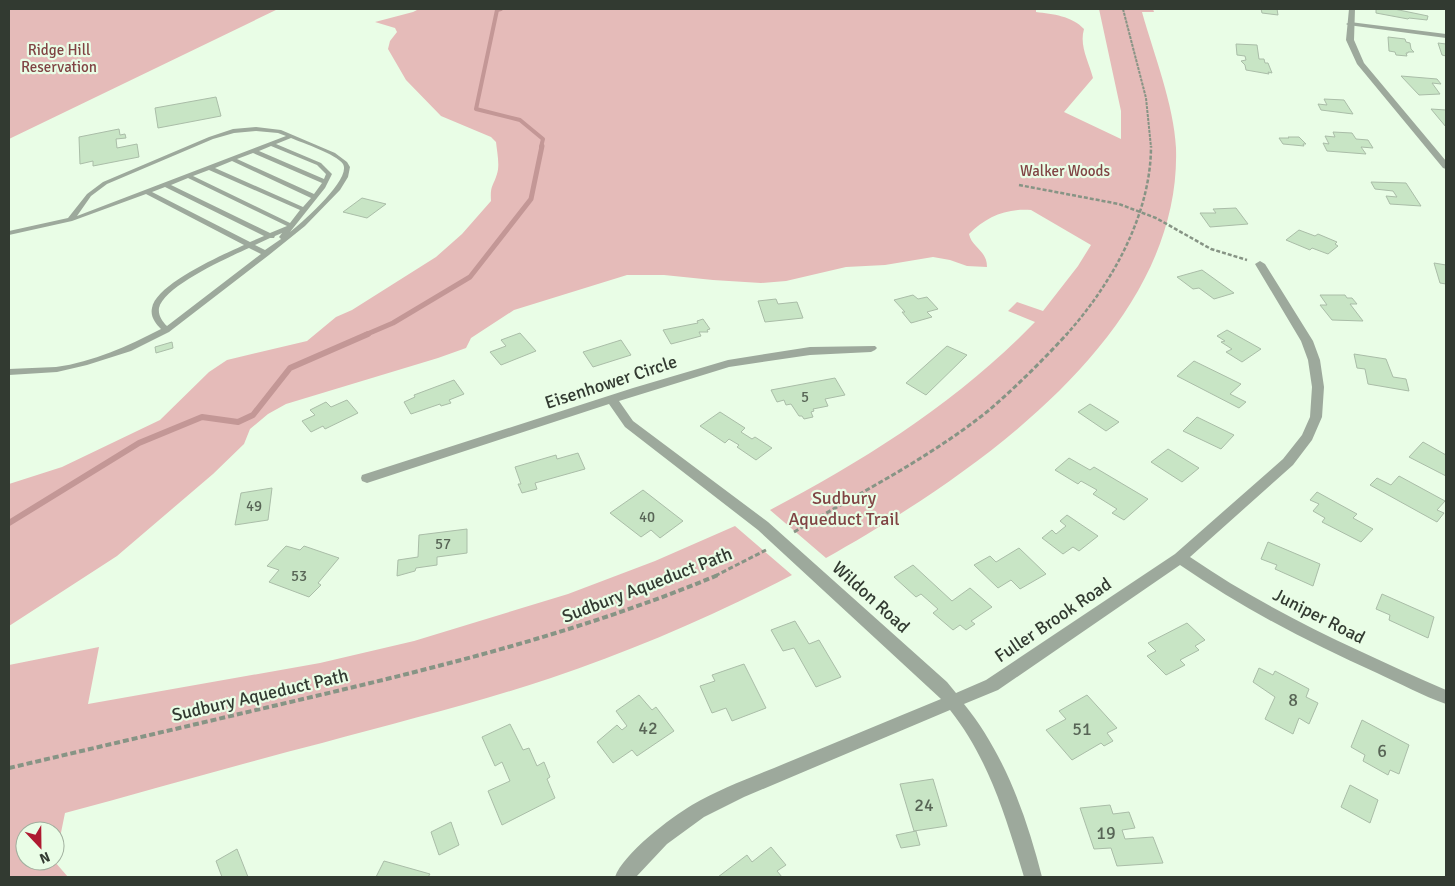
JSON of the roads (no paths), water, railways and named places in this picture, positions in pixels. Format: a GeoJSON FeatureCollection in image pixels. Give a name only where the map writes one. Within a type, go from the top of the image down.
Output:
{"type":"FeatureCollection","features":[{"type":"Feature","properties":{"kind":"street"},"geometry":{"type":"LineString","coordinates":[[1352,9],[1350,40],[1361,64],[1446,166]]}},
{"type":"Feature","properties":{"kind":"street"},"geometry":{"type":"LineString","coordinates":[[1350,24],[1446,36]]}},
{"type":"Feature","properties":{"kind":"street","name":"Fuller Brook Road"},"geometry":{"type":"LineString","coordinates":[[624,877],[638,860],[661,838],[698,811],[738,791],[953,702],[1006,676],[1180,558],[1288,462],[1308,437],[1316,417],[1318,388],[1312,351],[1260,264]]}},
{"type":"Feature","properties":{"kind":"street","name":"Eisenhower Circle"},"geometry":{"type":"LineString","coordinates":[[367,478],[612,399],[743,361],[810,351],[871,348]]}},
{"type":"Feature","properties":{"kind":"street","name":"Wildon Road"},"geometry":{"type":"LineString","coordinates":[[612,399],[629,424],[729,498],[780,540],[929,675],[953,702],[977,733],[993,765],[1033,877]]}},
{"type":"Feature","properties":{"kind":"street","name":"Juniper Road"},"geometry":{"type":"LineString","coordinates":[[1180,558],[1236,594],[1318,638],[1446,697]]}},
{"type":"Feature","properties":{"kind":"lane"},"geometry":{"type":"LineString","coordinates":[[9,372],[57,369],[94,361],[128,349],[166,330],[314,216],[340,185],[345,177],[347,167],[345,163],[333,154],[279,131],[256,129],[233,132],[211,138],[99,186],[89,195],[70,220]]}},
{"type":"Feature","properties":{"kind":"lane"},"geometry":{"type":"LineString","coordinates":[[9,233],[70,220],[292,136]]}},
{"type":"Feature","properties":{"kind":"lane"},"geometry":{"type":"LineString","coordinates":[[267,254],[305,210],[326,182],[329,174],[323,167],[271,144]]}},
{"type":"Feature","properties":{"kind":"lane"},"geometry":{"type":"LineString","coordinates":[[254,150],[326,182]]}},
{"type":"Feature","properties":{"kind":"lane"},"geometry":{"type":"LineString","coordinates":[[232,159],[315,197]]}},
{"type":"Feature","properties":{"kind":"lane"},"geometry":{"type":"LineString","coordinates":[[210,168],[305,210]]}},
{"type":"Feature","properties":{"kind":"lane"},"geometry":{"type":"LineString","coordinates":[[188,176],[292,226]]}},
{"type":"Feature","properties":{"kind":"lane"},"geometry":{"type":"LineString","coordinates":[[166,185],[279,241]]}},
{"type":"Feature","properties":{"kind":"lane"},"geometry":{"type":"LineString","coordinates":[[146,192],[267,254]]}},
{"type":"Feature","properties":{"kind":"lane"},"geometry":{"type":"LineString","coordinates":[[166,330],[156,316],[155,311],[159,299],[165,293],[202,269],[314,216]]}},
{"type":"Feature","properties":{"kind":"waterway"},"geometry":{"type":"LineString","coordinates":[[501,9],[497,10],[476,109],[520,120],[543,139],[541,147]]}},
{"type":"Feature","properties":{"kind":"waterway"},"geometry":{"type":"LineString","coordinates":[[365,335],[393,323],[470,277],[531,199],[542,146]]}},
{"type":"Feature","properties":{"kind":"waterway"},"geometry":{"type":"LineString","coordinates":[[9,523],[139,443],[202,417],[238,422],[253,415],[290,368],[368,334]]}},
{"type":"Feature","properties":{"kind":"park label","name":"Ridge Hill Reservation"},"geometry":{"type":"Point","coordinates":[59,58]}},
{"type":"Feature","properties":{"kind":"park label","name":"Walker Woods"},"geometry":{"type":"Point","coordinates":[1065,171]}},
{"type":"Feature","properties":{"kind":"park label","name":"Sudbury Aqueduct Trail"},"geometry":{"type":"Point","coordinates":[844,508]}}]}
